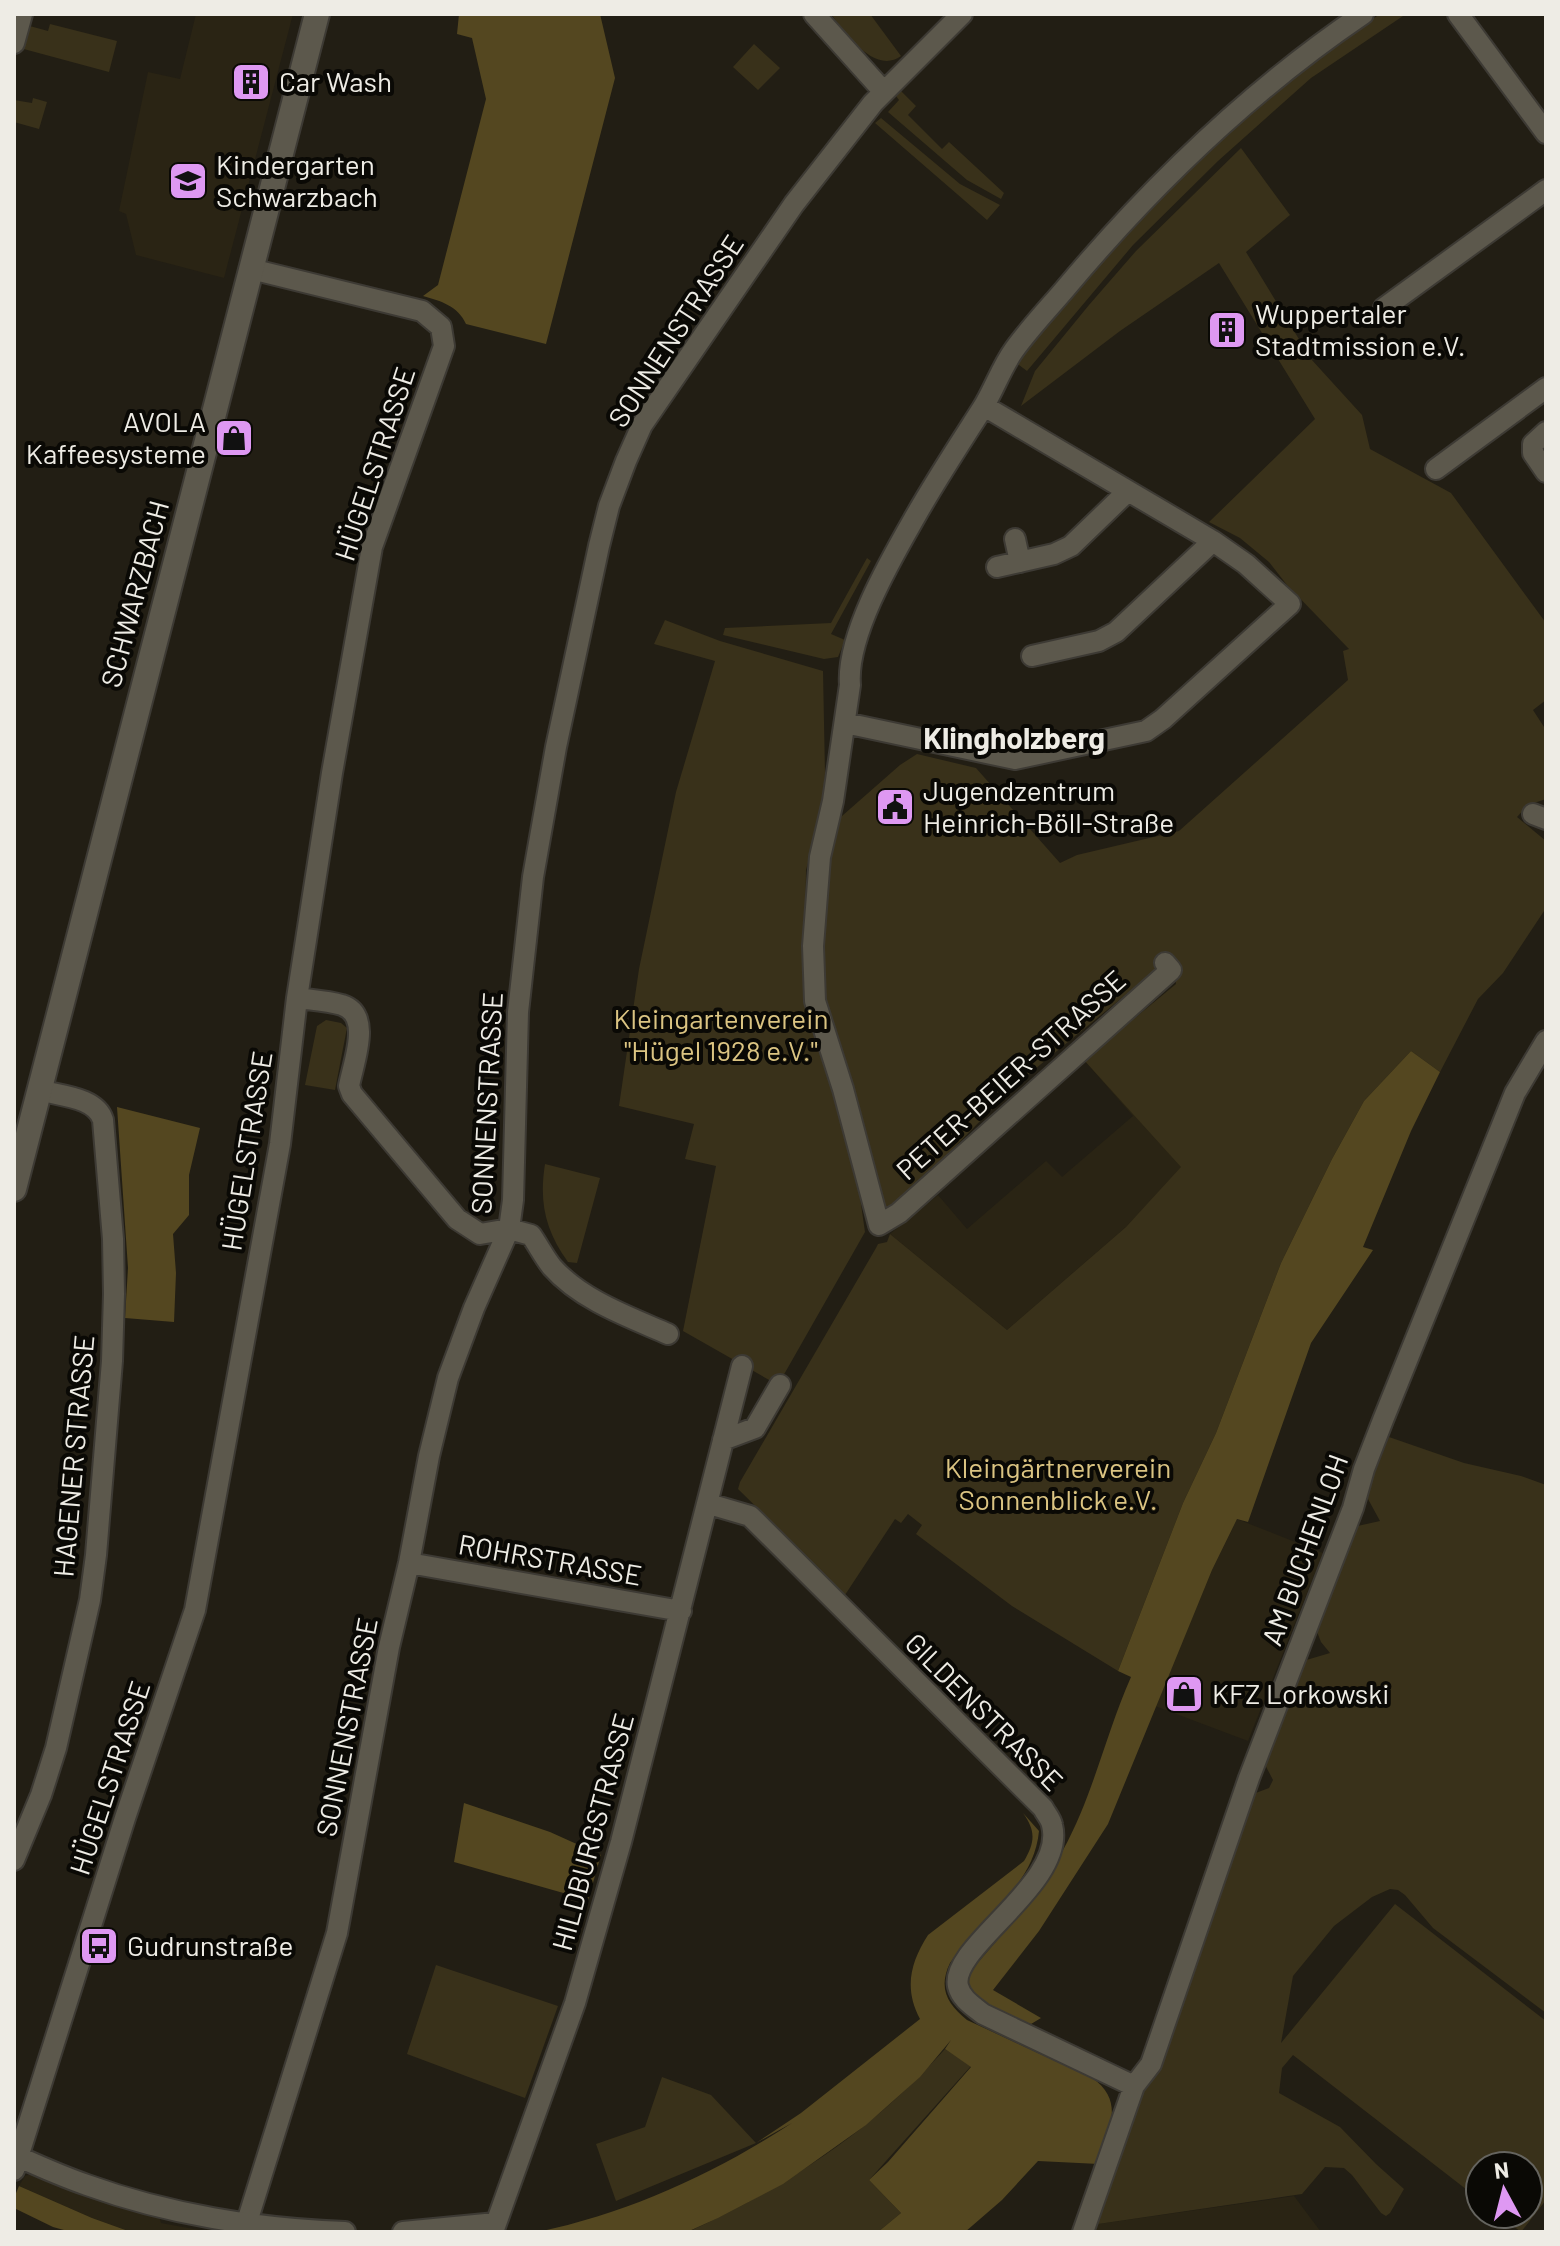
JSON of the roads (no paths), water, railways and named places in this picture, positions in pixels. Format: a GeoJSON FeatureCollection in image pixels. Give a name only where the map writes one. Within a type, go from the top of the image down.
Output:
{"type":"FeatureCollection","features":[{"type":"Feature","properties":{"kind":"street"},"geometry":{"type":"LineString","coordinates":[[14,43],[22,14]]}},
{"type":"Feature","properties":{"kind":"street","name":"SCHWARZBACH"},"geometry":{"type":"LineString","coordinates":[[14,1189],[317,14]]}},
{"type":"Feature","properties":{"kind":"street"},"geometry":{"type":"LineString","coordinates":[[814,14],[884,92]]}},
{"type":"Feature","properties":{"kind":"street","name":"SONNENSTRASSE"},"geometry":{"type":"LineString","coordinates":[[247,2222],[337,1933],[389,1647],[448,1378],[474,1308],[509,1229],[513,1200],[518,1012],[533,877],[562,719],[609,506],[642,425],[794,204],[884,92],[962,14]]}},
{"type":"Feature","properties":{"kind":"street"},"geometry":{"type":"LineString","coordinates":[[984,406],[1213,541],[1246,564],[1290,604],[1146,731],[1015,759],[845,723],[849,670],[864,621],[888,564],[939,475],[984,406],[1013,351],[1123,222],[1276,77],[1363,14]]}},
{"type":"Feature","properties":{"kind":"street"},"geometry":{"type":"LineString","coordinates":[[1458,14],[1546,133]]}},
{"type":"Feature","properties":{"kind":"street"},"geometry":{"type":"LineString","coordinates":[[1384,308],[1546,190]]}},
{"type":"Feature","properties":{"kind":"street","name":"HÜGELSTRASSE"},"geometry":{"type":"LineString","coordinates":[[16,2164],[195,1610],[280,1144],[297,998],[372,547],[444,346],[441,327],[422,311],[251,269]]}},
{"type":"Feature","properties":{"kind":"street"},"geometry":{"type":"LineString","coordinates":[[1436,469],[1546,388]]}},
{"type":"Feature","properties":{"kind":"street"},"geometry":{"type":"LineString","coordinates":[[1546,432],[1533,444],[1533,453],[1546,472]]}},
{"type":"Feature","properties":{"kind":"street"},"geometry":{"type":"LineString","coordinates":[[997,567],[1054,554],[1071,546],[1128,491]]}},
{"type":"Feature","properties":{"kind":"street"},"geometry":{"type":"LineString","coordinates":[[1015,539],[1020,562]]}},
{"type":"Feature","properties":{"kind":"street"},"geometry":{"type":"LineString","coordinates":[[1032,656],[1099,641],[1116,632],[1213,541]]}},
{"type":"Feature","properties":{"kind":"street","name":"PETER-BEIER-STRASSE"},"geometry":{"type":"LineString","coordinates":[[845,723],[833,801],[820,857],[813,946],[815,1001],[843,1089],[879,1225],[899,1213],[1171,970],[1165,963]]}},
{"type":"Feature","properties":{"kind":"street"},"geometry":{"type":"LineString","coordinates":[[297,998],[344,1005],[355,1013],[360,1026],[349,1086],[352,1094],[457,1219],[480,1234],[509,1229],[531,1235],[553,1268],[578,1289],[603,1305],[668,1334]]}},
{"type":"Feature","properties":{"kind":"street","name":"AM BUCHENLOH"},"geometry":{"type":"LineString","coordinates":[[1134,2086],[1151,2064],[1249,1778],[1353,1508],[1364,1469],[1515,1093],[1546,1041]]}},
{"type":"Feature","properties":{"kind":"street","name":"HAGENER STRASSE"},"geometry":{"type":"LineString","coordinates":[[14,1860],[41,1795],[56,1748],[90,1600],[103,1492],[112,1361],[113,1239],[103,1120],[100,1111],[92,1104],[39,1090]]}},
{"type":"Feature","properties":{"kind":"street","name":"HILDBURGSTRASSE"},"geometry":{"type":"LineString","coordinates":[[494,2228],[575,2003],[621,1842],[742,1366]]}},
{"type":"Feature","properties":{"kind":"street"},"geometry":{"type":"LineString","coordinates":[[723,1440],[755,1428],[780,1385]]}},
{"type":"Feature","properties":{"kind":"street","name":"GILDENSTRASSE"},"geometry":{"type":"LineString","coordinates":[[709,1504],[750,1516],[982,1751],[1043,1808],[1052,1824],[1053,1838],[1047,1856],[1037,1877],[1018,1903],[963,1964],[957,1981],[959,1990],[983,2014],[1134,2086]]}},
{"type":"Feature","properties":{"kind":"street","name":"ROHRSTRASSE"},"geometry":{"type":"LineString","coordinates":[[409,1563],[681,1611]]}},
{"type":"Feature","properties":{"kind":"street"},"geometry":{"type":"LineString","coordinates":[[1083,2232],[1134,2086]]}},
{"type":"Feature","properties":{"kind":"street"},"geometry":{"type":"LineString","coordinates":[[16,2164],[142,2203],[247,2222],[345,2232]]}},
{"type":"Feature","properties":{"kind":"street"},"geometry":{"type":"LineString","coordinates":[[403,2232],[494,2228]]}},
{"type":"Feature","properties":{"kind":"place","name":"Car Wash"},"geometry":{"type":"Point","coordinates":[251,82]}},
{"type":"Feature","properties":{"kind":"place","name":"Kindergarten Schwarzbach"},"geometry":{"type":"Point","coordinates":[188,181]}},
{"type":"Feature","properties":{"kind":"place","name":"Wuppertaler Stadtmission e.V."},"geometry":{"type":"Point","coordinates":[1227,330]}},
{"type":"Feature","properties":{"kind":"place","name":"AVOLA Kaffeesysteme"},"geometry":{"type":"Point","coordinates":[234,438]}},
{"type":"Feature","properties":{"kind":"place","name":"Jugendzentrum Heinrich-Böll-Straße"},"geometry":{"type":"Point","coordinates":[895,807]}},
{"type":"Feature","properties":{"kind":"place","name":"KFZ Lorkowski"},"geometry":{"type":"Point","coordinates":[1184,1694]}},
{"type":"Feature","properties":{"kind":"place","name":"Gudrunstraße"},"geometry":{"type":"Point","coordinates":[99,1946]}},
{"type":"Feature","properties":{"kind":"district","name":"Klingholzberg"},"geometry":{"type":"Point","coordinates":[1014,739]}},
{"type":"Feature","properties":{"kind":"park label","name":"Kleingartenverein \"Hügel 1928 e.V.\""},"geometry":{"type":"Point","coordinates":[721,1035]}},
{"type":"Feature","properties":{"kind":"park label","name":"Kleingärtnerverein Sonnenblick e.V."},"geometry":{"type":"Point","coordinates":[1058,1484]}}]}
